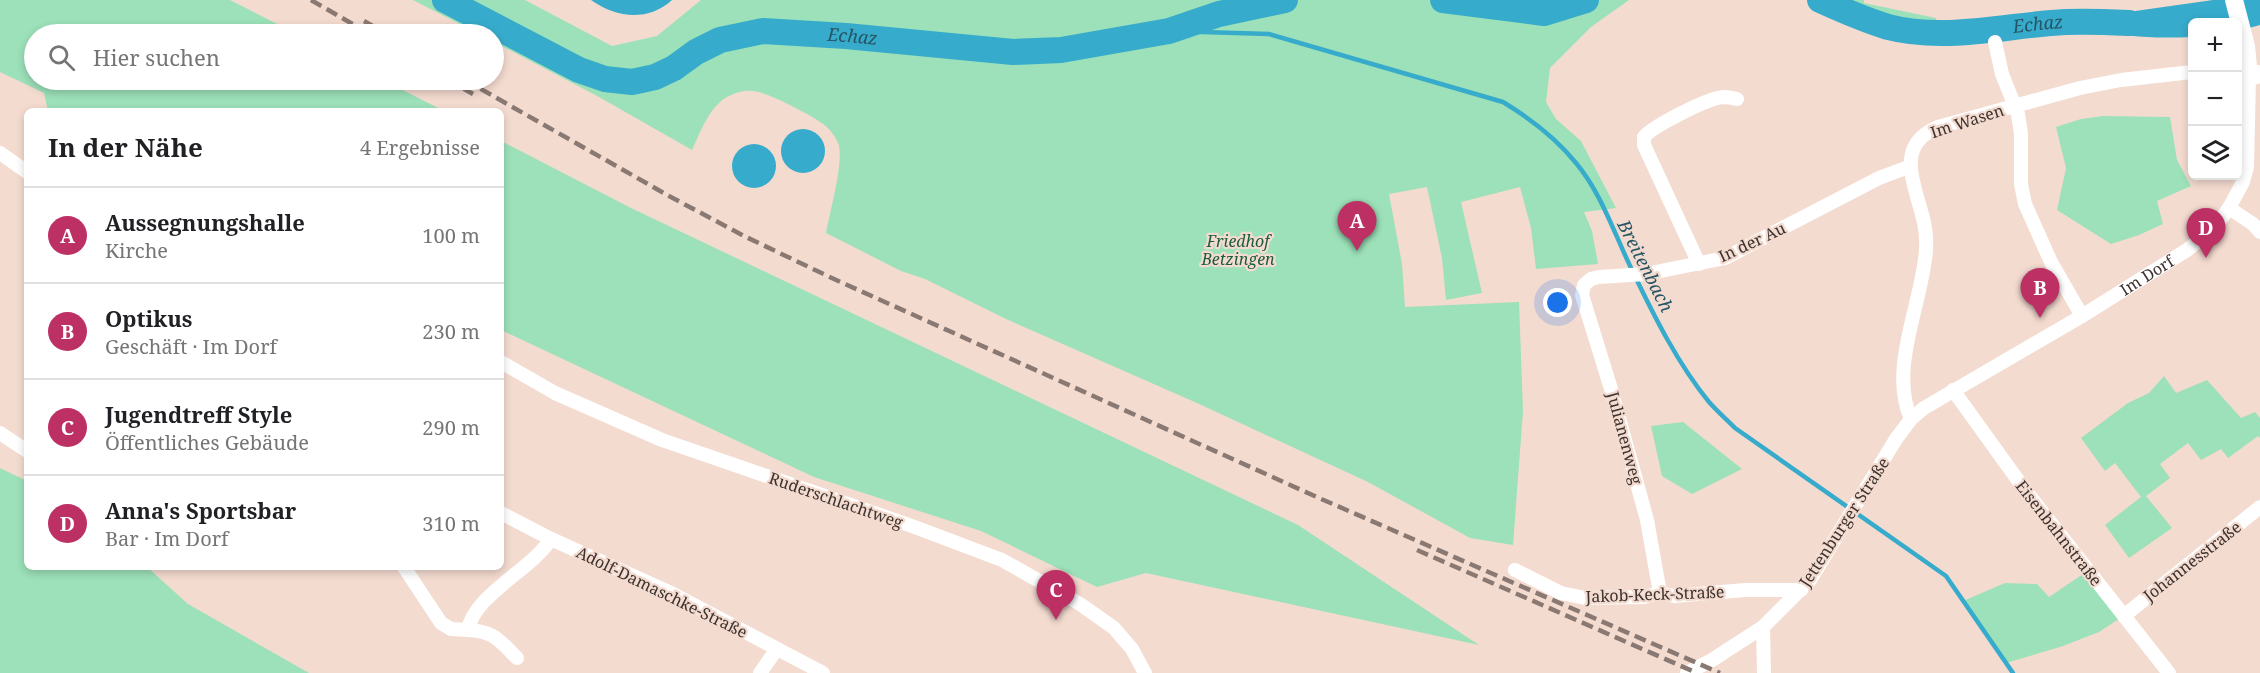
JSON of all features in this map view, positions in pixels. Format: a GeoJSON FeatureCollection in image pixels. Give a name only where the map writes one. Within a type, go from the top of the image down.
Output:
{"type":"FeatureCollection","features":[{"type":"Feature","properties":{"kind":"main road","name":"Im Dorf"},"geometry":{"type":"LineString","coordinates":[[2234,0],[2249,71]]}},
{"type":"Feature","properties":{"kind":"street"},"geometry":{"type":"LineString","coordinates":[[1995,42],[2002,74],[2016,105],[2021,134],[2021,184],[2025,204],[2051,262],[2082,316]]}},
{"type":"Feature","properties":{"kind":"street","name":"Im Dorf"},"geometry":{"type":"LineString","coordinates":[[1933,402],[2082,316],[2187,250],[2214,228],[2229,208],[2243,182],[2247,167],[2249,71]]}},
{"type":"Feature","properties":{"kind":"street","name":"Im Wasen"},"geometry":{"type":"LineString","coordinates":[[1911,419],[1905,403],[1905,372],[1910,325],[1921,286],[1926,241],[1923,213],[1913,182],[1911,166],[1913,148],[1918,139],[1938,127],[2103,83],[2188,73]]}},
{"type":"Feature","properties":{"kind":"street"},"geometry":{"type":"LineString","coordinates":[[1699,264],[1644,145],[1644,137],[1656,127],[1711,100],[1723,97],[1737,99]]}},
{"type":"Feature","properties":{"kind":"street"},"geometry":{"type":"LineString","coordinates":[[0,153],[24,169]]}},
{"type":"Feature","properties":{"kind":"street","name":"In der Au"},"geometry":{"type":"LineString","coordinates":[[1584,285],[1591,279],[1646,274],[1725,258],[1879,178],[1911,166]]}},
{"type":"Feature","properties":{"kind":"street"},"geometry":{"type":"LineString","coordinates":[[2229,208],[2253,224],[2260,232]]}},
{"type":"Feature","properties":{"kind":"street","name":"Julianenweg"},"geometry":{"type":"LineString","coordinates":[[1584,285],[1582,295],[1647,520],[1660,593]]}},
{"type":"Feature","properties":{"kind":"street","name":"Ruderschlachtweg"},"geometry":{"type":"LineString","coordinates":[[504,364],[555,393],[662,440],[912,526],[1002,560],[1080,604],[1114,628],[1132,649],[1145,673]]}},
{"type":"Feature","properties":{"kind":"street","name":"Eisenbahnstraße"},"geometry":{"type":"LineString","coordinates":[[1953,390],[2025,490],[2169,673]]}},
{"type":"Feature","properties":{"kind":"street","name":"Jettenburger Straße"},"geometry":{"type":"LineString","coordinates":[[1687,673],[1712,660],[1763,627],[1801,590],[1810,580],[1896,439],[1911,419],[1933,402]]}},
{"type":"Feature","properties":{"kind":"street"},"geometry":{"type":"LineString","coordinates":[[0,433],[24,449]]}},
{"type":"Feature","properties":{"kind":"street","name":"Johannesstraße"},"geometry":{"type":"LineString","coordinates":[[2125,615],[2260,507]]}},
{"type":"Feature","properties":{"kind":"street","name":"Adolf-Damaschke-Straße"},"geometry":{"type":"LineString","coordinates":[[504,515],[673,594],[823,673]]}},
{"type":"Feature","properties":{"kind":"street"},"geometry":{"type":"LineString","coordinates":[[468,630],[470,620],[478,606],[533,561],[550,538]]}},
{"type":"Feature","properties":{"kind":"street"},"geometry":{"type":"LineString","coordinates":[[406,570],[441,623],[451,629],[485,631],[494,635],[518,658]]}},
{"type":"Feature","properties":{"kind":"street","name":"Jakob-Keck-Straße"},"geometry":{"type":"LineString","coordinates":[[1515,570],[1561,592],[1575,596],[1626,598],[1660,593],[1674,596],[1745,590],[1801,590]]}},
{"type":"Feature","properties":{"kind":"street"},"geometry":{"type":"LineString","coordinates":[[1763,627],[1764,673]]}},
{"type":"Feature","properties":{"kind":"street"},"geometry":{"type":"LineString","coordinates":[[760,673],[777,649]]}},
{"type":"Feature","properties":{"kind":"green space"},"geometry":{"type":"Polygon","coordinates":[[[0,0],[230,0],[277,24],[24,24],[24,83],[0,72],[0,0]]]}},
{"type":"Feature","properties":{"kind":"green space","name":"Friedhof Betzingen"},"geometry":{"type":"Polygon","coordinates":[[[413,0],[525,0],[612,46],[657,36],[701,0],[1629,0],[1591,27],[1550,68],[1546,102],[1556,119],[1581,141],[1616,208],[1584,212],[1592,231],[1598,264],[1536,269],[1531,228],[1520,187],[1461,202],[1482,293],[1446,300],[1442,258],[1427,187],[1389,194],[1402,264],[1405,307],[1519,302],[1523,411],[1513,545],[1470,538],[1368,482],[1197,403],[1006,319],[925,279],[901,271],[826,233],[838,176],[839,146],[826,126],[789,104],[753,91],[742,91],[730,96],[721,101],[710,114],[692,150],[599,97],[504,47],[504,24],[460,24],[413,0]]]}},
{"type":"Feature","properties":{"kind":"green space"},"geometry":{"type":"Polygon","coordinates":[[[1835,0],[1864,0],[1864,3],[1936,18],[1936,30],[1896,25],[1835,0]]]}},
{"type":"Feature","properties":{"kind":"green space"},"geometry":{"type":"Polygon","coordinates":[[[38,90],[403,90],[438,108],[47,108],[44,93],[38,90]]]}},
{"type":"Feature","properties":{"kind":"green space"},"geometry":{"type":"Polygon","coordinates":[[[2103,116],[2170,117],[2177,160],[2191,186],[2157,201],[2163,224],[2111,244],[2057,210],[2066,168],[2056,127],[2081,119],[2103,116]]]}},
{"type":"Feature","properties":{"kind":"green space"},"geometry":{"type":"Polygon","coordinates":[[[504,143],[631,208],[1298,525],[1479,645],[1146,573],[1097,587],[981,531],[814,477],[504,331],[504,143]]]}},
{"type":"Feature","properties":{"kind":"green space"},"geometry":{"type":"Polygon","coordinates":[[[2164,376],[2176,393],[2207,380],[2241,418],[2255,412],[2260,418],[2260,438],[2258,436],[2228,458],[2221,449],[2201,460],[2188,443],[2160,464],[2170,478],[2146,496],[2172,528],[2129,558],[2105,525],[2141,497],[2115,463],[2105,471],[2081,438],[2128,403],[2149,393],[2164,376]]]}},
{"type":"Feature","properties":{"kind":"green space"},"geometry":{"type":"Polygon","coordinates":[[[1683,422],[1742,469],[1692,494],[1662,476],[1651,426],[1683,422]]]}},
{"type":"Feature","properties":{"kind":"green space"},"geometry":{"type":"Polygon","coordinates":[[[0,468],[24,480],[24,570],[150,570],[188,604],[309,673],[0,673],[0,468]]]}},
{"type":"Feature","properties":{"kind":"green space"},"geometry":{"type":"Polygon","coordinates":[[[2089,570],[2125,615],[2099,632],[2063,646],[2006,663],[1963,601],[2005,583],[2037,584],[2049,597],[2089,570]]]}},
{"type":"Feature","properties":{"kind":"water"},"geometry":{"type":"Polygon","coordinates":[[[591,0],[672,0],[653,12],[632,15],[611,11],[591,0]]]}},
{"type":"Feature","properties":{"kind":"water"},"geometry":{"type":"Polygon","coordinates":[[[2213,0],[2260,0],[2260,25],[2242,30],[2242,18],[2188,18],[2188,37],[2131,36],[2097,27],[2096,22],[2114,14],[2213,0]]]}},
{"type":"Feature","properties":{"kind":"water"},"geometry":{"type":"Polygon","coordinates":[[[803,129],[812,130],[819,135],[824,142],[824,160],[819,167],[812,172],[803,173],[794,172],[787,167],[782,160],[781,151],[782,142],[787,135],[794,130],[803,129]]]}},
{"type":"Feature","properties":{"kind":"water"},"geometry":{"type":"Polygon","coordinates":[[[754,144],[763,145],[770,150],[775,157],[775,175],[770,182],[763,187],[754,188],[745,187],[738,182],[733,175],[732,166],[733,157],[738,150],[745,145],[754,144]]]}},
{"type":"Feature","properties":{"kind":"waterway","name":"Echaz"},"geometry":{"type":"LineString","coordinates":[[445,0],[491,24]]}},
{"type":"Feature","properties":{"kind":"waterway","name":"Echaz"},"geometry":{"type":"LineString","coordinates":[[504,31],[579,70],[605,79],[632,82],[655,77],[674,68],[696,52],[720,40],[763,31],[846,36],[1013,52],[1061,50],[1169,31],[1219,14],[1285,0]]}},
{"type":"Feature","properties":{"kind":"waterway","name":"Echaz"},"geometry":{"type":"LineString","coordinates":[[1443,0],[1544,13],[1586,0]]}},
{"type":"Feature","properties":{"kind":"waterway","name":"Echaz"},"geometry":{"type":"LineString","coordinates":[[1820,0],[1888,27],[1932,33],[1954,33],[2065,22],[2129,23]]}},
{"type":"Feature","properties":{"kind":"waterway","name":"Breitenbach"},"geometry":{"type":"LineString","coordinates":[[1169,31],[1269,34],[1503,102],[1533,122],[1568,154],[1585,175],[1608,216],[1658,322],[1687,372],[1709,402],[1735,428],[1946,576],[2013,673]]}},
{"type":"Feature","properties":{"kind":"railway"},"geometry":{"type":"LineString","coordinates":[[311,0],[353,24]]}},
{"type":"Feature","properties":{"kind":"railway"},"geometry":{"type":"LineString","coordinates":[[364,21],[369,24]]}},
{"type":"Feature","properties":{"kind":"railway"},"geometry":{"type":"LineString","coordinates":[[466,90],[473,94]]}},
{"type":"Feature","properties":{"kind":"railway"},"geometry":{"type":"LineString","coordinates":[[483,90],[669,196],[746,237],[834,279],[1319,498],[1720,673]]}},
{"type":"Feature","properties":{"kind":"railway"},"geometry":{"type":"LineString","coordinates":[[1417,550],[1697,673]]}},
{"type":"Feature","properties":{"kind":"place","name":"Aussegnungshalle"},"geometry":{"type":"Point","coordinates":[1357,251]}},
{"type":"Feature","properties":{"kind":"place","name":"Anna's Sportsbar"},"geometry":{"type":"Point","coordinates":[2206,258]}},
{"type":"Feature","properties":{"kind":"place","name":"Optikus"},"geometry":{"type":"Point","coordinates":[2040,318]}},
{"type":"Feature","properties":{"kind":"place","name":"Jugendtreff Style"},"geometry":{"type":"Point","coordinates":[1056,620]}}]}
